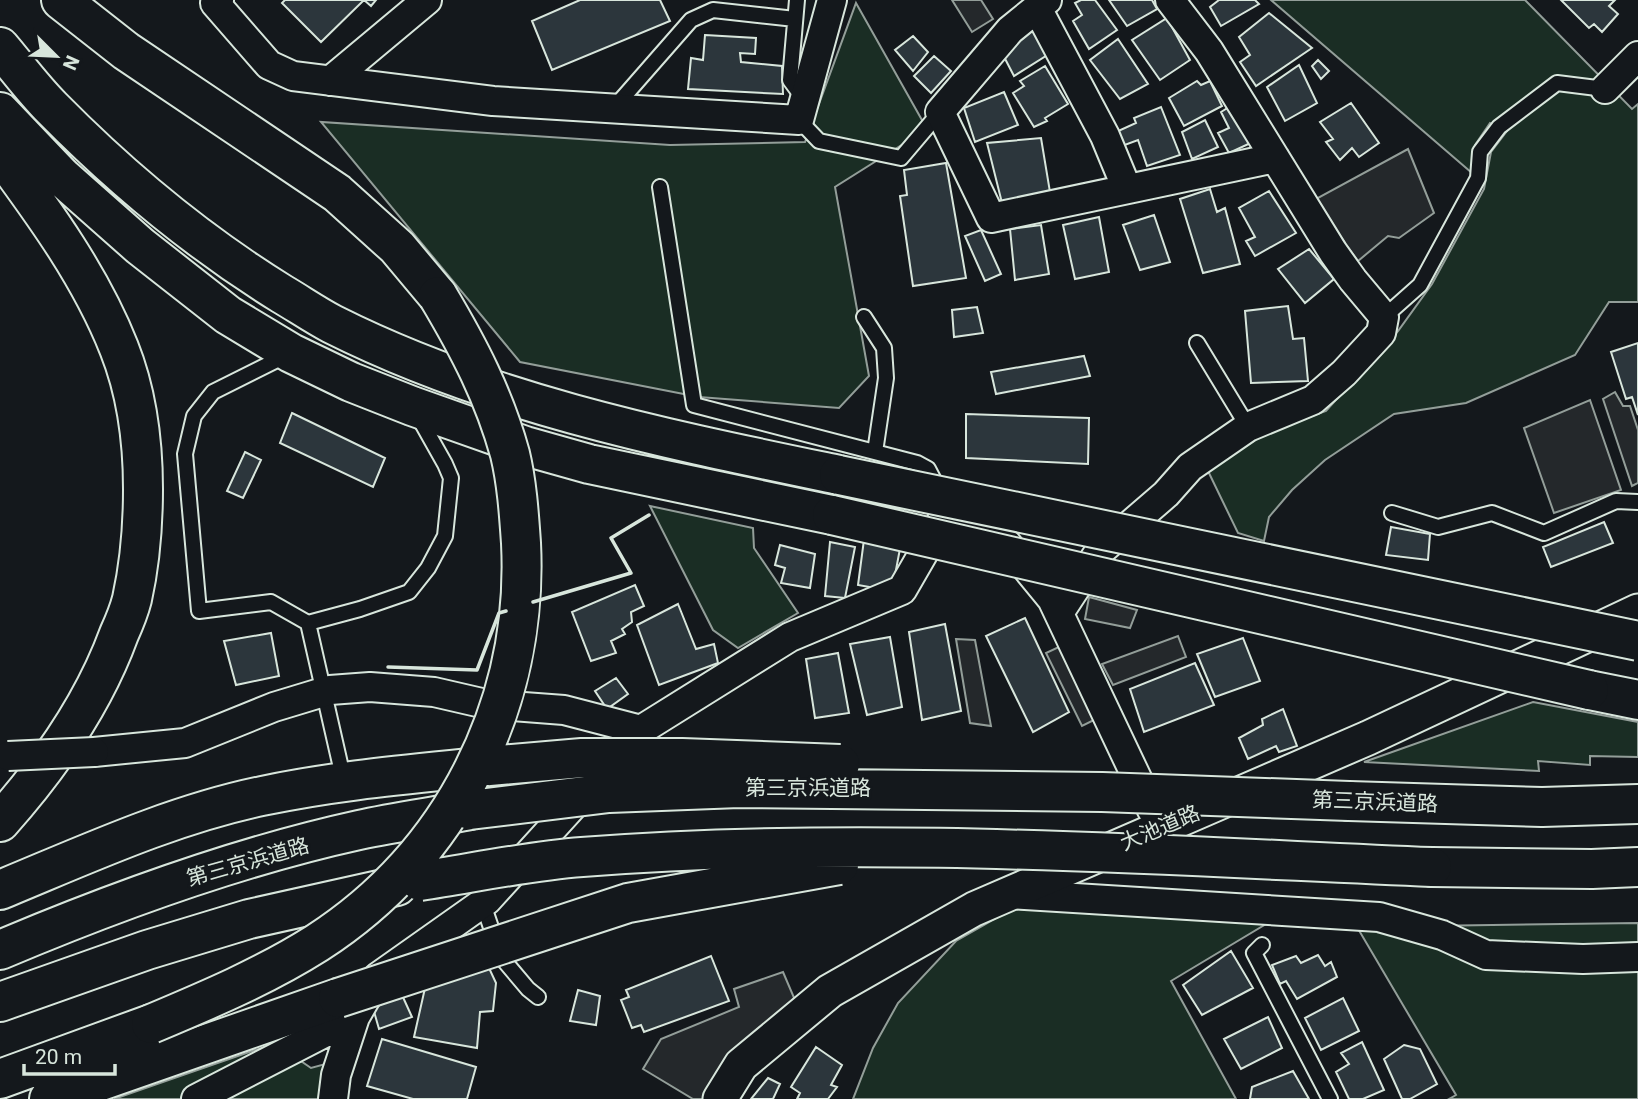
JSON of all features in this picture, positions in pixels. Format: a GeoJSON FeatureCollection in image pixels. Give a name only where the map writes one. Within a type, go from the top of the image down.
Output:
{"type":"FeatureCollection","features":[{"type":"Feature","properties":{"kind":"highway"},"geometry":{"type":"LineString","coordinates":[[0,1079],[151,1024],[248,983],[318,942],[366,905],[403,870],[435,834],[467,783],[489,736],[508,683],[519,631],[522,569],[519,511],[510,457],[496,409],[471,351],[438,296],[397,247],[337,193],[126,51],[61,0]]}},
{"type":"Feature","properties":{"kind":"highway"},"geometry":{"type":"LineString","coordinates":[[0,47],[51,107],[144,194],[240,267],[330,323],[419,363],[536,404],[656,437],[1638,641]]}},
{"type":"Feature","properties":{"kind":"highway"},"geometry":{"type":"LineString","coordinates":[[0,112],[62,177],[140,246],[228,315],[291,353],[351,382],[412,406],[525,446],[589,464],[832,515],[1638,700]]}},
{"type":"Feature","properties":{"kind":"highway"},"geometry":{"type":"LineString","coordinates":[[0,153],[88,282],[119,348],[138,408],[144,531],[132,601],[107,667],[72,729],[33,786],[0,822]]}},
{"type":"Feature","properties":{"kind":"highway"},"geometry":{"type":"LineString","coordinates":[[0,890],[181,818],[260,796],[344,782],[489,766],[582,758],[780,760],[878,766],[1102,792]]}},
{"type":"Feature","properties":{"kind":"highway","name":"第三京浜道路"},"geometry":{"type":"LineString","coordinates":[[0,950],[76,918],[227,865],[359,830],[470,810],[610,793],[738,788],[1102,792],[1542,807],[1638,804]]}},
{"type":"Feature","properties":{"kind":"highway"},"geometry":{"type":"LineString","coordinates":[[49,1099],[346,1007],[628,903],[944,846]]}},
{"type":"Feature","properties":{"kind":"highway"},"geometry":{"type":"LineString","coordinates":[[0,1003],[147,950],[236,923],[420,881],[592,856],[734,848],[944,846],[1432,867],[1638,867]]}},
{"type":"Feature","properties":{"kind":"street"},"geometry":{"type":"LineString","coordinates":[[219,0],[215,3],[269,65],[293,76],[493,101],[612,109],[802,110],[831,0]]}},
{"type":"Feature","properties":{"kind":"street"},"geometry":{"type":"LineString","coordinates":[[330,81],[427,0]]}},
{"type":"Feature","properties":{"kind":"street"},"geometry":{"type":"LineString","coordinates":[[1059,613],[1099,552],[1166,494],[1190,467],[1248,427],[1314,401],[1381,333],[1384,317],[1333,252],[1209,51],[1170,0]]}},
{"type":"Feature","properties":{"kind":"street"},"geometry":{"type":"LineString","coordinates":[[1128,189],[1042,4],[1010,30],[940,112],[990,218],[1128,189],[1275,158]]}},
{"type":"Feature","properties":{"kind":"street"},"geometry":{"type":"LineString","coordinates":[[1605,89],[1638,56]]}},
{"type":"Feature","properties":{"kind":"street"},"geometry":{"type":"LineString","coordinates":[[196,1099],[346,1007],[378,977],[483,904],[640,730],[789,637],[902,590],[943,519],[978,528],[1006,543],[1052,599],[1160,828]]}},
{"type":"Feature","properties":{"kind":"street","name":"大池道路"},"geometry":{"type":"LineString","coordinates":[[720,1099],[741,1065],[830,990],[974,909],[1368,738],[1638,611]]}},
{"type":"Feature","properties":{"kind":"street"},"geometry":{"type":"LineString","coordinates":[[4,757],[185,743],[274,707],[324,692],[370,687],[434,692],[485,704],[564,710],[640,730]]}},
{"type":"Feature","properties":{"kind":"street"},"geometry":{"type":"LineString","coordinates":[[1010,894],[1300,921],[1379,916],[1442,935],[1486,955],[1583,959],[1638,957]]}},
{"type":"Feature","properties":{"kind":"street"},"geometry":{"type":"LineString","coordinates":[[333,1099],[346,1007]]}},
{"type":"Feature","properties":{"kind":"lane"},"geometry":{"type":"LineString","coordinates":[[797,0],[790,80],[819,141],[901,158],[940,112]]}},
{"type":"Feature","properties":{"kind":"lane"},"geometry":{"type":"LineString","coordinates":[[612,109],[691,20],[713,10],[795,19]]}},
{"type":"Feature","properties":{"kind":"lane"},"geometry":{"type":"LineString","coordinates":[[1384,317],[1420,285],[1478,178],[1480,152],[1499,127],[1557,83],[1605,89]]}},
{"type":"Feature","properties":{"kind":"lane"},"geometry":{"type":"LineString","coordinates":[[660,187],[694,405],[917,463],[928,470],[939,490],[943,519]]}},
{"type":"Feature","properties":{"kind":"lane"},"geometry":{"type":"LineString","coordinates":[[864,317],[884,348],[886,378],[876,452]]}},
{"type":"Feature","properties":{"kind":"lane"},"geometry":{"type":"LineString","coordinates":[[1197,343],[1248,427]]}},
{"type":"Feature","properties":{"kind":"lane"},"geometry":{"type":"LineString","coordinates":[[291,353],[213,392],[194,415],[185,454],[199,611],[271,602],[308,623],[409,592],[428,568],[445,536],[451,478],[412,406]]}},
{"type":"Feature","properties":{"kind":"lane"},"geometry":{"type":"LineString","coordinates":[[1392,513],[1438,527],[1492,513],[1544,533],[1616,501],[1638,502]]}},
{"type":"Feature","properties":{"kind":"lane"},"geometry":{"type":"LineString","coordinates":[[308,623],[344,782]]}},
{"type":"Feature","properties":{"kind":"lane"},"geometry":{"type":"LineString","coordinates":[[483,904],[500,957],[538,997]]}},
{"type":"Feature","properties":{"kind":"lane"},"geometry":{"type":"LineString","coordinates":[[1262,946],[1254,953],[1329,1099]]}},
{"type":"Feature","properties":{"kind":"green space"},"geometry":{"type":"Polygon","coordinates":[[[1271,0],[1525,0],[1632,109],[1638,104],[1638,302],[1609,302],[1575,355],[1466,403],[1394,414],[1325,460],[1292,490],[1269,517],[1264,541],[1238,533],[1208,471],[1266,433],[1326,411],[1398,331],[1432,284],[1484,189],[1491,152],[1507,131],[1490,123],[1475,145],[1472,173],[1271,0]]]}},
{"type":"Feature","properties":{"kind":"green space"},"geometry":{"type":"Polygon","coordinates":[[[856,3],[927,129],[835,187],[869,376],[839,408],[699,397],[520,362],[321,122],[670,145],[805,142],[856,3]]]}},
{"type":"Feature","properties":{"kind":"green space"},"geometry":{"type":"Polygon","coordinates":[[[650,506],[753,528],[754,548],[798,613],[738,648],[713,630],[650,506]]]}},
{"type":"Feature","properties":{"kind":"green space"},"geometry":{"type":"Polygon","coordinates":[[[1533,702],[1638,722],[1638,757],[1590,756],[1590,765],[1538,761],[1539,771],[1364,762],[1533,702]]]}},
{"type":"Feature","properties":{"kind":"green space"},"geometry":{"type":"Polygon","coordinates":[[[1021,904],[1266,924],[1171,981],[1236,1099],[853,1099],[873,1048],[898,1003],[956,941],[1021,904]]]}},
{"type":"Feature","properties":{"kind":"green space"},"geometry":{"type":"Polygon","coordinates":[[[1638,923],[1638,1099],[1449,1099],[1456,1095],[1357,927],[1638,923]]]}},
{"type":"Feature","properties":{"kind":"green space"},"geometry":{"type":"Polygon","coordinates":[[[287,1039],[298,1059],[311,1068],[329,1063],[325,1099],[114,1099],[287,1039]]]}},
{"type":"Feature","properties":{"kind":"shaded area"},"geometry":{"type":"Polygon","coordinates":[[[952,0],[981,0],[993,19],[972,32],[952,0]]]}},
{"type":"Feature","properties":{"kind":"shaded area"},"geometry":{"type":"Polygon","coordinates":[[[1408,149],[1434,213],[1399,238],[1388,236],[1358,261],[1314,200],[1408,149]]]}},
{"type":"Feature","properties":{"kind":"shaded area"},"geometry":{"type":"Polygon","coordinates":[[[1615,392],[1623,406],[1630,406],[1638,430],[1638,483],[1632,486],[1603,399],[1615,392]]]}},
{"type":"Feature","properties":{"kind":"shaded area"},"geometry":{"type":"Polygon","coordinates":[[[1590,400],[1621,490],[1554,513],[1524,428],[1590,400]]]}},
{"type":"Feature","properties":{"kind":"shaded area"},"geometry":{"type":"Polygon","coordinates":[[[1089,597],[1137,610],[1130,628],[1085,619],[1089,597]]]}},
{"type":"Feature","properties":{"kind":"shaded area"},"geometry":{"type":"Polygon","coordinates":[[[1178,636],[1186,657],[1113,685],[1102,664],[1178,636]]]}},
{"type":"Feature","properties":{"kind":"shaded area"},"geometry":{"type":"Polygon","coordinates":[[[956,639],[975,640],[991,726],[970,723],[956,639]]]}},
{"type":"Feature","properties":{"kind":"shaded area"},"geometry":{"type":"Polygon","coordinates":[[[1063,645],[1100,717],[1082,726],[1046,653],[1063,645]]]}},
{"type":"Feature","properties":{"kind":"shaded area"},"geometry":{"type":"Polygon","coordinates":[[[783,972],[795,1000],[706,1099],[693,1099],[643,1069],[661,1039],[739,1007],[734,989],[783,972]]]}},
{"type":"Feature","properties":{"kind":"building"},"geometry":{"type":"Polygon","coordinates":[[[285,0],[364,0],[321,42],[282,3],[285,0]]]}},
{"type":"Feature","properties":{"kind":"building"},"geometry":{"type":"Polygon","coordinates":[[[364,0],[376,0],[371,6],[364,0]]]}},
{"type":"Feature","properties":{"kind":"building"},"geometry":{"type":"Polygon","coordinates":[[[580,0],[660,0],[670,21],[552,70],[532,21],[580,0]]]}},
{"type":"Feature","properties":{"kind":"building"},"geometry":{"type":"Polygon","coordinates":[[[1095,0],[1117,30],[1089,49],[1073,21],[1082,15],[1075,3],[1095,0]]]}},
{"type":"Feature","properties":{"kind":"building"},"geometry":{"type":"Polygon","coordinates":[[[1109,0],[1152,0],[1157,9],[1127,26],[1109,0]]]}},
{"type":"Feature","properties":{"kind":"building"},"geometry":{"type":"Polygon","coordinates":[[[1219,0],[1255,0],[1259,4],[1221,26],[1210,7],[1219,0]]]}},
{"type":"Feature","properties":{"kind":"building"},"geometry":{"type":"Polygon","coordinates":[[[1561,0],[1615,0],[1609,6],[1618,14],[1602,32],[1594,24],[1589,28],[1561,0]]]}},
{"type":"Feature","properties":{"kind":"building"},"geometry":{"type":"Polygon","coordinates":[[[1269,13],[1312,48],[1256,86],[1240,62],[1250,55],[1239,37],[1269,13]]]}},
{"type":"Feature","properties":{"kind":"building"},"geometry":{"type":"Polygon","coordinates":[[[1167,18],[1190,60],[1160,80],[1132,40],[1167,18]]]}},
{"type":"Feature","properties":{"kind":"building"},"geometry":{"type":"Polygon","coordinates":[[[1033,30],[1049,54],[1014,76],[1001,51],[1033,30]]]}},
{"type":"Feature","properties":{"kind":"building"},"geometry":{"type":"Polygon","coordinates":[[[705,35],[756,38],[755,54],[740,53],[741,62],[782,66],[783,94],[688,89],[691,58],[703,60],[705,35]]]}},
{"type":"Feature","properties":{"kind":"building"},"geometry":{"type":"Polygon","coordinates":[[[913,36],[928,52],[913,71],[895,50],[913,36]]]}},
{"type":"Feature","properties":{"kind":"building"},"geometry":{"type":"Polygon","coordinates":[[[1118,39],[1148,84],[1120,99],[1090,60],[1118,39]]]}},
{"type":"Feature","properties":{"kind":"building"},"geometry":{"type":"Polygon","coordinates":[[[934,56],[951,71],[931,93],[914,76],[934,56]]]}},
{"type":"Feature","properties":{"kind":"building"},"geometry":{"type":"Polygon","coordinates":[[[1318,60],[1329,71],[1321,79],[1312,66],[1318,60]]]}},
{"type":"Feature","properties":{"kind":"building"},"geometry":{"type":"Polygon","coordinates":[[[1299,65],[1317,103],[1285,121],[1267,87],[1299,65]]]}},
{"type":"Feature","properties":{"kind":"building"},"geometry":{"type":"Polygon","coordinates":[[[1045,66],[1068,104],[1045,118],[1047,121],[1034,127],[1013,93],[1024,86],[1020,81],[1045,66]]]}},
{"type":"Feature","properties":{"kind":"building"},"geometry":{"type":"Polygon","coordinates":[[[1197,81],[1201,85],[1210,81],[1222,106],[1184,126],[1169,98],[1197,81]]]}},
{"type":"Feature","properties":{"kind":"building"},"geometry":{"type":"Polygon","coordinates":[[[1004,92],[1018,125],[975,142],[964,108],[1004,92]]]}},
{"type":"Feature","properties":{"kind":"building"},"geometry":{"type":"Polygon","coordinates":[[[1351,103],[1379,143],[1359,157],[1352,148],[1340,160],[1326,142],[1333,139],[1320,122],[1351,103]]]}},
{"type":"Feature","properties":{"kind":"building"},"geometry":{"type":"Polygon","coordinates":[[[1234,104],[1255,141],[1229,153],[1218,133],[1229,128],[1221,112],[1234,104]]]}},
{"type":"Feature","properties":{"kind":"building"},"geometry":{"type":"Polygon","coordinates":[[[1161,107],[1180,155],[1147,166],[1138,140],[1122,146],[1116,132],[1136,123],[1134,118],[1161,107]]]}},
{"type":"Feature","properties":{"kind":"building"},"geometry":{"type":"Polygon","coordinates":[[[1205,120],[1218,147],[1192,159],[1182,132],[1205,120]]]}},
{"type":"Feature","properties":{"kind":"building"},"geometry":{"type":"Polygon","coordinates":[[[1041,138],[1051,198],[1002,203],[987,143],[1041,138]]]}},
{"type":"Feature","properties":{"kind":"building"},"geometry":{"type":"Polygon","coordinates":[[[946,163],[966,278],[913,286],[900,196],[907,195],[904,170],[946,163]]]}},
{"type":"Feature","properties":{"kind":"building"},"geometry":{"type":"Polygon","coordinates":[[[1210,189],[1217,212],[1225,208],[1240,264],[1203,273],[1180,199],[1210,189]]]}},
{"type":"Feature","properties":{"kind":"building"},"geometry":{"type":"Polygon","coordinates":[[[1269,191],[1296,233],[1255,256],[1246,241],[1255,237],[1239,208],[1269,191]]]}},
{"type":"Feature","properties":{"kind":"building"},"geometry":{"type":"Polygon","coordinates":[[[1154,215],[1170,262],[1140,270],[1123,225],[1154,215]]]}},
{"type":"Feature","properties":{"kind":"building"},"geometry":{"type":"Polygon","coordinates":[[[1099,217],[1109,272],[1075,279],[1063,225],[1099,217]]]}},
{"type":"Feature","properties":{"kind":"building"},"geometry":{"type":"Polygon","coordinates":[[[1041,225],[1049,274],[1015,280],[1010,229],[1041,225]]]}},
{"type":"Feature","properties":{"kind":"building"},"geometry":{"type":"Polygon","coordinates":[[[981,230],[1001,274],[985,281],[965,236],[981,230]]]}},
{"type":"Feature","properties":{"kind":"building"},"geometry":{"type":"Polygon","coordinates":[[[1309,249],[1334,279],[1305,303],[1278,269],[1309,249]]]}},
{"type":"Feature","properties":{"kind":"building"},"geometry":{"type":"Polygon","coordinates":[[[1288,306],[1293,339],[1304,338],[1308,381],[1251,383],[1245,311],[1288,306]]]}},
{"type":"Feature","properties":{"kind":"building"},"geometry":{"type":"Polygon","coordinates":[[[977,307],[983,333],[954,337],[952,310],[977,307]]]}},
{"type":"Feature","properties":{"kind":"building"},"geometry":{"type":"Polygon","coordinates":[[[1638,343],[1638,415],[1632,397],[1626,399],[1611,352],[1638,343]]]}},
{"type":"Feature","properties":{"kind":"building"},"geometry":{"type":"Polygon","coordinates":[[[1084,356],[1090,376],[996,394],[991,372],[1084,356]]]}},
{"type":"Feature","properties":{"kind":"building"},"geometry":{"type":"Polygon","coordinates":[[[292,413],[385,458],[373,487],[280,443],[292,413]]]}},
{"type":"Feature","properties":{"kind":"building"},"geometry":{"type":"Polygon","coordinates":[[[966,414],[1089,418],[1088,464],[966,458],[966,414]]]}},
{"type":"Feature","properties":{"kind":"building"},"geometry":{"type":"Polygon","coordinates":[[[245,452],[261,460],[243,498],[227,491],[245,452]]]}},
{"type":"Feature","properties":{"kind":"building"},"geometry":{"type":"Polygon","coordinates":[[[1604,522],[1613,543],[1551,567],[1543,547],[1604,522]]]}},
{"type":"Feature","properties":{"kind":"building"},"geometry":{"type":"Polygon","coordinates":[[[1391,527],[1430,534],[1428,560],[1386,555],[1391,527]]]}},
{"type":"Feature","properties":{"kind":"building"},"geometry":{"type":"Polygon","coordinates":[[[865,532],[902,538],[892,591],[858,585],[865,532]]]}},
{"type":"Feature","properties":{"kind":"building"},"geometry":{"type":"Polygon","coordinates":[[[830,542],[855,547],[845,598],[825,596],[830,542]]]}},
{"type":"Feature","properties":{"kind":"building"},"geometry":{"type":"Polygon","coordinates":[[[780,545],[815,554],[810,588],[781,583],[785,568],[775,565],[780,545]]]}},
{"type":"Feature","properties":{"kind":"building"},"geometry":{"type":"Polygon","coordinates":[[[635,585],[644,606],[631,612],[632,622],[622,629],[625,634],[611,641],[616,653],[591,661],[572,612],[635,585]]]}},
{"type":"Feature","properties":{"kind":"building"},"geometry":{"type":"Polygon","coordinates":[[[678,604],[696,649],[714,644],[718,663],[659,685],[637,625],[678,604]]]}},
{"type":"Feature","properties":{"kind":"building"},"geometry":{"type":"Polygon","coordinates":[[[1025,618],[1069,712],[1033,732],[986,636],[1025,618]]]}},
{"type":"Feature","properties":{"kind":"building"},"geometry":{"type":"Polygon","coordinates":[[[945,624],[961,711],[922,720],[909,632],[945,624]]]}},
{"type":"Feature","properties":{"kind":"building"},"geometry":{"type":"Polygon","coordinates":[[[271,633],[279,676],[236,685],[224,641],[271,633]]]}},
{"type":"Feature","properties":{"kind":"building"},"geometry":{"type":"Polygon","coordinates":[[[890,637],[902,707],[867,715],[850,644],[890,637]]]}},
{"type":"Feature","properties":{"kind":"building"},"geometry":{"type":"Polygon","coordinates":[[[1243,638],[1260,681],[1215,697],[1197,654],[1243,638]]]}},
{"type":"Feature","properties":{"kind":"building"},"geometry":{"type":"Polygon","coordinates":[[[838,653],[849,713],[815,718],[806,659],[838,653]]]}},
{"type":"Feature","properties":{"kind":"building"},"geometry":{"type":"Polygon","coordinates":[[[1195,663],[1214,705],[1144,732],[1130,689],[1195,663]]]}},
{"type":"Feature","properties":{"kind":"building"},"geometry":{"type":"Polygon","coordinates":[[[616,678],[628,694],[607,709],[595,691],[616,678]]]}},
{"type":"Feature","properties":{"kind":"building"},"geometry":{"type":"Polygon","coordinates":[[[1283,709],[1297,746],[1279,752],[1276,746],[1248,759],[1239,738],[1263,725],[1262,719],[1283,709]]]}},
{"type":"Feature","properties":{"kind":"building"},"geometry":{"type":"Polygon","coordinates":[[[1231,951],[1253,988],[1202,1015],[1183,985],[1231,951]]]}},
{"type":"Feature","properties":{"kind":"building"},"geometry":{"type":"Polygon","coordinates":[[[1318,955],[1325,966],[1331,962],[1337,977],[1297,999],[1286,981],[1280,984],[1272,965],[1296,956],[1301,963],[1318,955]]]}},
{"type":"Feature","properties":{"kind":"building"},"geometry":{"type":"Polygon","coordinates":[[[711,956],[729,1001],[644,1032],[641,1025],[632,1028],[621,1000],[629,997],[626,990],[711,956]]]}},
{"type":"Feature","properties":{"kind":"building"},"geometry":{"type":"Polygon","coordinates":[[[489,968],[496,983],[493,1011],[480,1012],[477,1048],[414,1037],[425,988],[489,968]]]}},
{"type":"Feature","properties":{"kind":"building"},"geometry":{"type":"Polygon","coordinates":[[[578,990],[600,996],[596,1025],[570,1021],[578,990]]]}},
{"type":"Feature","properties":{"kind":"building"},"geometry":{"type":"Polygon","coordinates":[[[402,995],[412,1017],[379,1029],[373,1008],[402,995]]]}},
{"type":"Feature","properties":{"kind":"building"},"geometry":{"type":"Polygon","coordinates":[[[1343,998],[1359,1031],[1321,1050],[1305,1018],[1343,998]]]}},
{"type":"Feature","properties":{"kind":"building"},"geometry":{"type":"Polygon","coordinates":[[[1268,1017],[1282,1048],[1241,1069],[1224,1039],[1268,1017]]]}},
{"type":"Feature","properties":{"kind":"building"},"geometry":{"type":"Polygon","coordinates":[[[382,1039],[476,1067],[467,1099],[413,1099],[367,1086],[382,1039]]]}},
{"type":"Feature","properties":{"kind":"building"},"geometry":{"type":"Polygon","coordinates":[[[1362,1042],[1384,1090],[1363,1099],[1349,1099],[1336,1072],[1349,1064],[1341,1053],[1362,1042]]]}},
{"type":"Feature","properties":{"kind":"building"},"geometry":{"type":"Polygon","coordinates":[[[1404,1045],[1420,1049],[1437,1084],[1410,1099],[1402,1099],[1384,1059],[1404,1045]]]}},
{"type":"Feature","properties":{"kind":"building"},"geometry":{"type":"Polygon","coordinates":[[[816,1047],[842,1065],[831,1085],[837,1087],[828,1099],[797,1099],[800,1093],[791,1087],[816,1047]]]}},
{"type":"Feature","properties":{"kind":"building"},"geometry":{"type":"Polygon","coordinates":[[[1293,1071],[1309,1099],[1250,1099],[1252,1087],[1293,1071]]]}},
{"type":"Feature","properties":{"kind":"building"},"geometry":{"type":"Polygon","coordinates":[[[768,1078],[780,1084],[773,1099],[751,1099],[768,1078]]]}},
{"type":"Feature","properties":{"kind":"wall"},"geometry":{"type":"LineString","coordinates":[[533,602],[631,573],[611,538],[649,515]]}},
{"type":"Feature","properties":{"kind":"wall"},"geometry":{"type":"LineString","coordinates":[[388,667],[477,670],[499,613],[506,611]]}}]}
